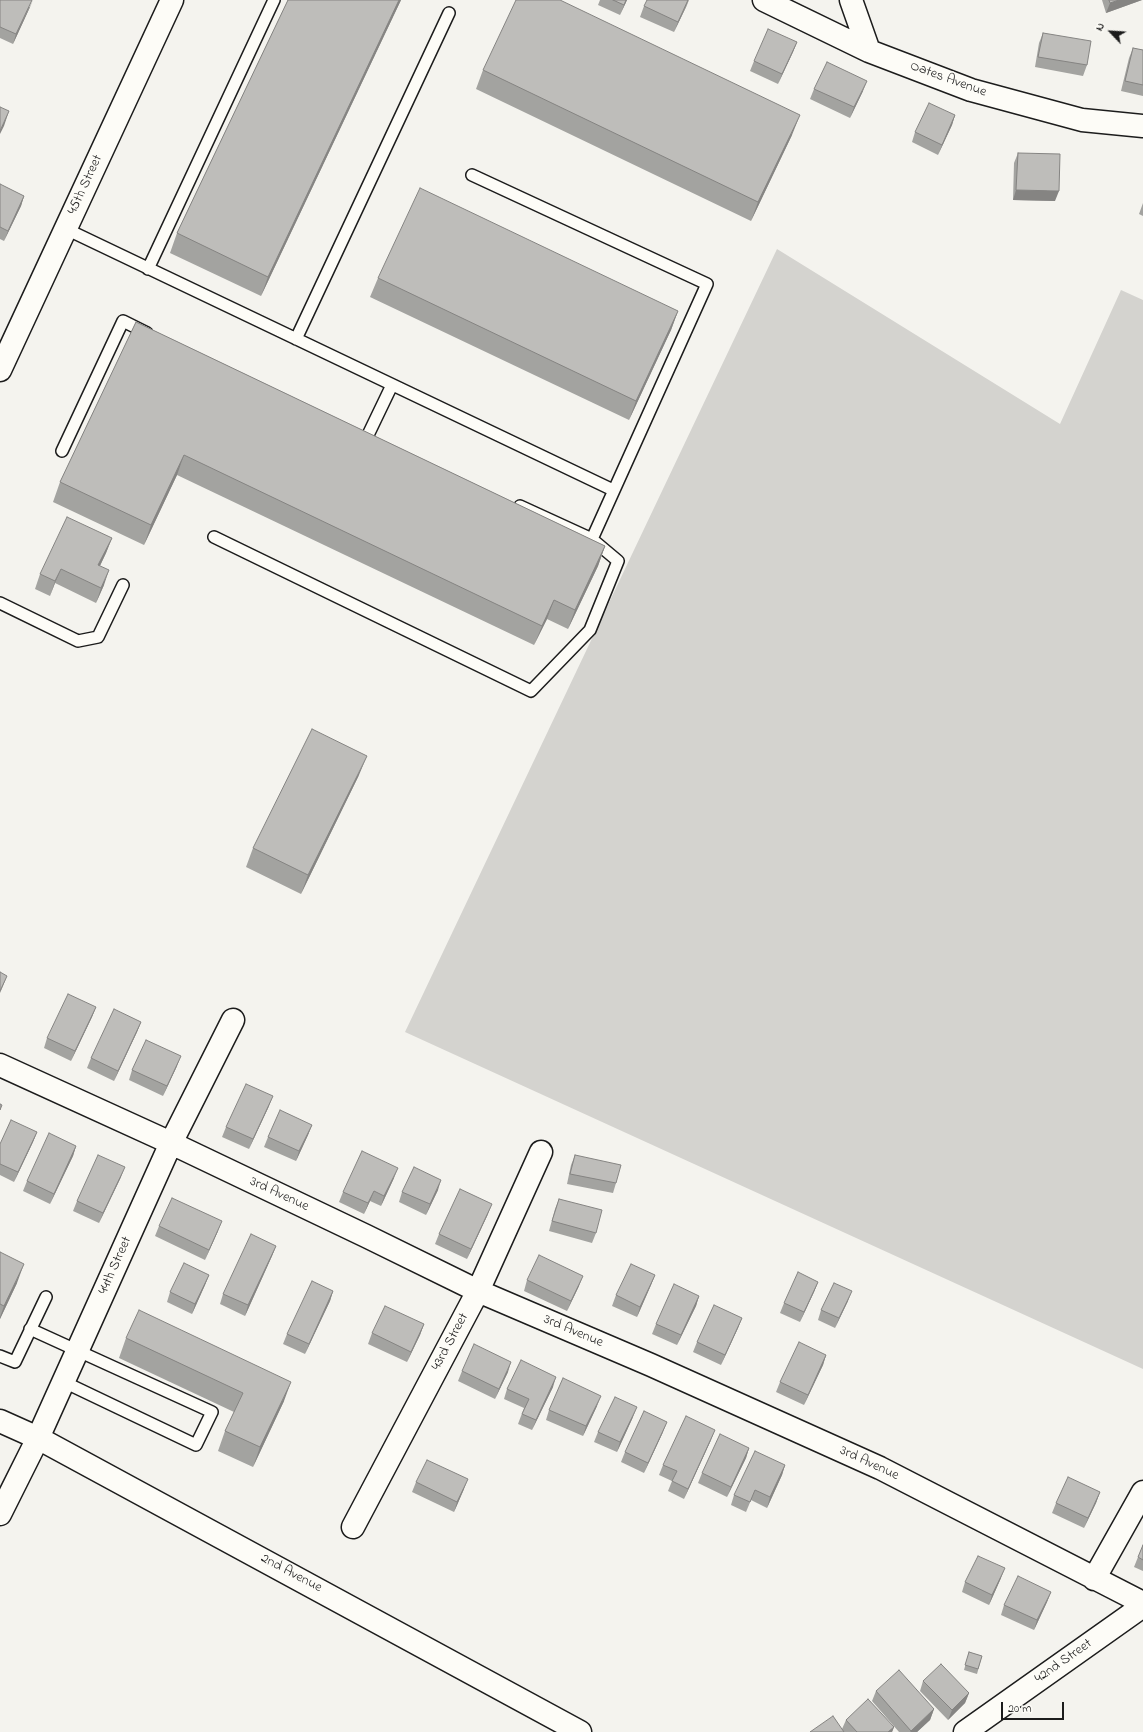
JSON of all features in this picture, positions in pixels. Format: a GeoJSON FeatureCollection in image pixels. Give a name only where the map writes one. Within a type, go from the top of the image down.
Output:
{"type":"FeatureCollection","features":[{"type":"Feature","properties":{"kind":"street","name":"45th Street"},"geometry":{"type":"LineString","coordinates":[[0,370],[172,0]]}},
{"type":"Feature","properties":{"kind":"street","name":"Oates Avenue"},"geometry":{"type":"LineString","coordinates":[[764,0],[869,51],[978,92],[1082,120],[1143,126]]}},
{"type":"Feature","properties":{"kind":"street"},"geometry":{"type":"LineString","coordinates":[[851,0],[869,51]]}},
{"type":"Feature","properties":{"kind":"street","name":"44th Street"},"geometry":{"type":"LineString","coordinates":[[0,1514],[64,1382],[171,1143],[233,1020]]}},
{"type":"Feature","properties":{"kind":"street","name":"3rd Avenue"},"geometry":{"type":"LineString","coordinates":[[0,1065],[171,1143],[366,1236],[478,1292],[651,1365],[880,1468],[1143,1603]]}},
{"type":"Feature","properties":{"kind":"street","name":"43rd Street"},"geometry":{"type":"LineString","coordinates":[[353,1527],[478,1292],[541,1152]]}},
{"type":"Feature","properties":{"kind":"street","name":"2nd Avenue"},"geometry":{"type":"LineString","coordinates":[[0,1422],[38,1438],[321,1590],[580,1732]]}},
{"type":"Feature","properties":{"kind":"street"},"geometry":{"type":"LineString","coordinates":[[1094,1579],[1143,1492]]}},
{"type":"Feature","properties":{"kind":"street","name":"42nd Street"},"geometry":{"type":"LineString","coordinates":[[965,1732],[1143,1606]]}},
{"type":"Feature","properties":{"kind":"lane"},"geometry":{"type":"LineString","coordinates":[[148,269],[274,0]]}},
{"type":"Feature","properties":{"kind":"lane"},"geometry":{"type":"LineString","coordinates":[[296,339],[449,13]]}},
{"type":"Feature","properties":{"kind":"lane"},"geometry":{"type":"LineString","coordinates":[[472,175],[707,284],[592,539]]}},
{"type":"Feature","properties":{"kind":"lane"},"geometry":{"type":"LineString","coordinates":[[66,229],[613,490]]}},
{"type":"Feature","properties":{"kind":"lane"},"geometry":{"type":"LineString","coordinates":[[62,451],[123,321],[159,338]]}},
{"type":"Feature","properties":{"kind":"lane"},"geometry":{"type":"LineString","coordinates":[[368,435],[392,384]]}},
{"type":"Feature","properties":{"kind":"lane"},"geometry":{"type":"LineString","coordinates":[[214,536],[531,691],[590,630],[618,561],[592,539],[512,502]]}},
{"type":"Feature","properties":{"kind":"lane"},"geometry":{"type":"LineString","coordinates":[[0,603],[78,641],[98,637],[123,585]]}},
{"type":"Feature","properties":{"kind":"lane"},"geometry":{"type":"LineString","coordinates":[[0,1356],[15,1362],[46,1297]]}},
{"type":"Feature","properties":{"kind":"lane"},"geometry":{"type":"LineString","coordinates":[[30,1330],[212,1412],[196,1445],[64,1382]]}},
{"type":"Feature","properties":{"kind":"shaded area"},"geometry":{"type":"Polygon","coordinates":[[[777,249],[1060,424],[1121,290],[1143,300],[1143,1369],[405,1032],[777,249]]]}},
{"type":"Feature","properties":{"kind":"building"},"geometry":{"type":"Polygon","coordinates":[[[0,0],[32,0],[16,34],[0,27],[0,0]]]}},
{"type":"Feature","properties":{"kind":"building"},"geometry":{"type":"Polygon","coordinates":[[[288,0],[399,0],[268,277],[177,233],[288,0]]]}},
{"type":"Feature","properties":{"kind":"building"},"geometry":{"type":"Polygon","coordinates":[[[516,0],[560,0],[800,115],[758,202],[483,70],[516,0]]]}},
{"type":"Feature","properties":{"kind":"building"},"geometry":{"type":"Polygon","coordinates":[[[613,0],[626,0],[624,5],[613,0]]]}},
{"type":"Feature","properties":{"kind":"building"},"geometry":{"type":"Polygon","coordinates":[[[647,0],[688,0],[678,22],[644,6],[647,0]]]}},
{"type":"Feature","properties":{"kind":"building"},"geometry":{"type":"Polygon","coordinates":[[[1109,0],[1119,0],[1110,3],[1109,0]]]}},
{"type":"Feature","properties":{"kind":"building"},"geometry":{"type":"Polygon","coordinates":[[[768,29],[797,42],[782,74],[754,61],[768,29]]]}},
{"type":"Feature","properties":{"kind":"building"},"geometry":{"type":"Polygon","coordinates":[[[1043,33],[1091,41],[1087,65],[1038,57],[1043,33]]]}},
{"type":"Feature","properties":{"kind":"building"},"geometry":{"type":"Polygon","coordinates":[[[1133,48],[1143,50],[1143,85],[1125,81],[1133,48]]]}},
{"type":"Feature","properties":{"kind":"building"},"geometry":{"type":"Polygon","coordinates":[[[827,62],[867,81],[854,107],[814,89],[827,62]]]}},
{"type":"Feature","properties":{"kind":"building"},"geometry":{"type":"Polygon","coordinates":[[[929,103],[955,115],[942,145],[915,132],[929,103]]]}},
{"type":"Feature","properties":{"kind":"building"},"geometry":{"type":"Polygon","coordinates":[[[0,107],[9,111],[0,131],[0,107]]]}},
{"type":"Feature","properties":{"kind":"building"},"geometry":{"type":"Polygon","coordinates":[[[1018,153],[1060,154],[1059,191],[1016,190],[1018,153]]]}},
{"type":"Feature","properties":{"kind":"building"},"geometry":{"type":"Polygon","coordinates":[[[0,184],[24,196],[8,231],[0,227],[0,184]]]}},
{"type":"Feature","properties":{"kind":"building"},"geometry":{"type":"Polygon","coordinates":[[[420,188],[678,311],[636,401],[378,278],[420,188]]]}},
{"type":"Feature","properties":{"kind":"building"},"geometry":{"type":"Polygon","coordinates":[[[136,322],[605,546],[575,610],[554,600],[542,626],[184,455],[151,525],[60,482],[136,322]]]}},
{"type":"Feature","properties":{"kind":"building"},"geometry":{"type":"Polygon","coordinates":[[[67,517],[112,538],[98,565],[109,570],[101,588],[61,569],[55,581],[40,574],[67,517]]]}},
{"type":"Feature","properties":{"kind":"building"},"geometry":{"type":"Polygon","coordinates":[[[312,729],[367,756],[308,875],[253,848],[312,729]]]}},
{"type":"Feature","properties":{"kind":"building"},"geometry":{"type":"Polygon","coordinates":[[[0,972],[7,976],[0,991],[0,972]]]}},
{"type":"Feature","properties":{"kind":"building"},"geometry":{"type":"Polygon","coordinates":[[[68,994],[96,1007],[75,1051],[47,1038],[68,994]]]}},
{"type":"Feature","properties":{"kind":"building"},"geometry":{"type":"Polygon","coordinates":[[[114,1009],[141,1022],[118,1071],[91,1058],[114,1009]]]}},
{"type":"Feature","properties":{"kind":"building"},"geometry":{"type":"Polygon","coordinates":[[[146,1040],[181,1056],[167,1086],[132,1070],[146,1040]]]}},
{"type":"Feature","properties":{"kind":"building"},"geometry":{"type":"Polygon","coordinates":[[[246,1084],[273,1096],[253,1139],[226,1127],[246,1084]]]}},
{"type":"Feature","properties":{"kind":"building"},"geometry":{"type":"Polygon","coordinates":[[[280,1110],[312,1125],[299,1151],[268,1137],[280,1110]]]}},
{"type":"Feature","properties":{"kind":"building"},"geometry":{"type":"Polygon","coordinates":[[[11,1120],[37,1132],[18,1172],[0,1164],[0,1144],[11,1120]]]}},
{"type":"Feature","properties":{"kind":"building"},"geometry":{"type":"Polygon","coordinates":[[[49,1133],[76,1146],[54,1194],[27,1181],[49,1133]]]}},
{"type":"Feature","properties":{"kind":"building"},"geometry":{"type":"Polygon","coordinates":[[[362,1151],[398,1168],[384,1196],[374,1191],[368,1203],[343,1192],[362,1151]]]}},
{"type":"Feature","properties":{"kind":"building"},"geometry":{"type":"Polygon","coordinates":[[[98,1155],[125,1167],[103,1213],[77,1201],[98,1155]]]}},
{"type":"Feature","properties":{"kind":"building"},"geometry":{"type":"Polygon","coordinates":[[[575,1155],[621,1165],[616,1183],[570,1174],[575,1155]]]}},
{"type":"Feature","properties":{"kind":"building"},"geometry":{"type":"Polygon","coordinates":[[[414,1167],[441,1180],[430,1204],[402,1192],[414,1167]]]}},
{"type":"Feature","properties":{"kind":"building"},"geometry":{"type":"Polygon","coordinates":[[[460,1189],[492,1204],[471,1249],[439,1234],[460,1189]]]}},
{"type":"Feature","properties":{"kind":"building"},"geometry":{"type":"Polygon","coordinates":[[[172,1198],[222,1221],[209,1250],[159,1226],[172,1198]]]}},
{"type":"Feature","properties":{"kind":"building"},"geometry":{"type":"Polygon","coordinates":[[[559,1199],[602,1210],[596,1233],[552,1221],[559,1199]]]}},
{"type":"Feature","properties":{"kind":"building"},"geometry":{"type":"Polygon","coordinates":[[[251,1234],[276,1246],[248,1305],[223,1294],[251,1234]]]}},
{"type":"Feature","properties":{"kind":"building"},"geometry":{"type":"Polygon","coordinates":[[[0,1252],[24,1264],[4,1306],[0,1304],[0,1252]]]}},
{"type":"Feature","properties":{"kind":"building"},"geometry":{"type":"Polygon","coordinates":[[[539,1255],[583,1276],[571,1301],[527,1280],[539,1255]]]}},
{"type":"Feature","properties":{"kind":"building"},"geometry":{"type":"Polygon","coordinates":[[[184,1263],[209,1275],[195,1304],[170,1292],[184,1263]]]}},
{"type":"Feature","properties":{"kind":"building"},"geometry":{"type":"Polygon","coordinates":[[[631,1264],[655,1275],[640,1307],[616,1295],[631,1264]]]}},
{"type":"Feature","properties":{"kind":"building"},"geometry":{"type":"Polygon","coordinates":[[[798,1272],[818,1282],[804,1312],[784,1303],[798,1272]]]}},
{"type":"Feature","properties":{"kind":"building"},"geometry":{"type":"Polygon","coordinates":[[[312,1281],[333,1291],[309,1344],[287,1334],[312,1281]]]}},
{"type":"Feature","properties":{"kind":"building"},"geometry":{"type":"Polygon","coordinates":[[[834,1283],[852,1291],[839,1318],[821,1310],[834,1283]]]}},
{"type":"Feature","properties":{"kind":"building"},"geometry":{"type":"Polygon","coordinates":[[[674,1284],[699,1296],[681,1335],[656,1324],[674,1284]]]}},
{"type":"Feature","properties":{"kind":"building"},"geometry":{"type":"Polygon","coordinates":[[[714,1305],[742,1318],[725,1355],[697,1342],[714,1305]]]}},
{"type":"Feature","properties":{"kind":"building"},"geometry":{"type":"Polygon","coordinates":[[[385,1306],[424,1324],[411,1352],[372,1333],[385,1306]]]}},
{"type":"Feature","properties":{"kind":"building"},"geometry":{"type":"Polygon","coordinates":[[[139,1310],[291,1382],[260,1447],[225,1431],[243,1393],[126,1338],[139,1310]]]}},
{"type":"Feature","properties":{"kind":"building"},"geometry":{"type":"Polygon","coordinates":[[[799,1342],[826,1355],[808,1395],[780,1382],[799,1342]]]}},
{"type":"Feature","properties":{"kind":"building"},"geometry":{"type":"Polygon","coordinates":[[[474,1344],[511,1362],[499,1389],[462,1371],[474,1344]]]}},
{"type":"Feature","properties":{"kind":"building"},"geometry":{"type":"Polygon","coordinates":[[[521,1360],[556,1377],[536,1420],[522,1414],[529,1399],[507,1389],[521,1360]]]}},
{"type":"Feature","properties":{"kind":"building"},"geometry":{"type":"Polygon","coordinates":[[[563,1378],[601,1396],[586,1426],[549,1410],[563,1378]]]}},
{"type":"Feature","properties":{"kind":"building"},"geometry":{"type":"Polygon","coordinates":[[[615,1397],[637,1407],[620,1442],[598,1432],[615,1397]]]}},
{"type":"Feature","properties":{"kind":"building"},"geometry":{"type":"Polygon","coordinates":[[[644,1411],[667,1422],[648,1463],[625,1452],[644,1411]]]}},
{"type":"Feature","properties":{"kind":"building"},"geometry":{"type":"Polygon","coordinates":[[[686,1416],[715,1430],[688,1489],[672,1481],[677,1471],[663,1465],[686,1416]]]}},
{"type":"Feature","properties":{"kind":"building"},"geometry":{"type":"Polygon","coordinates":[[[720,1434],[749,1448],[731,1487],[702,1473],[720,1434]]]}},
{"type":"Feature","properties":{"kind":"building"},"geometry":{"type":"Polygon","coordinates":[[[755,1451],[785,1465],[770,1497],[755,1490],[750,1502],[734,1495],[755,1451]]]}},
{"type":"Feature","properties":{"kind":"building"},"geometry":{"type":"Polygon","coordinates":[[[427,1460],[468,1479],[457,1502],[416,1482],[427,1460]]]}},
{"type":"Feature","properties":{"kind":"building"},"geometry":{"type":"Polygon","coordinates":[[[1068,1477],[1100,1492],[1088,1518],[1056,1503],[1068,1477]]]}},
{"type":"Feature","properties":{"kind":"building"},"geometry":{"type":"Polygon","coordinates":[[[1143,1545],[1143,1560],[1138,1557],[1143,1545]]]}},
{"type":"Feature","properties":{"kind":"building"},"geometry":{"type":"Polygon","coordinates":[[[978,1556],[1005,1568],[992,1595],[965,1582],[978,1556]]]}},
{"type":"Feature","properties":{"kind":"building"},"geometry":{"type":"Polygon","coordinates":[[[1018,1576],[1051,1592],[1037,1620],[1004,1605],[1018,1576]]]}},
{"type":"Feature","properties":{"kind":"building"},"geometry":{"type":"Polygon","coordinates":[[[969,1652],[982,1656],[978,1669],[965,1665],[969,1652]]]}},
{"type":"Feature","properties":{"kind":"building"},"geometry":{"type":"Polygon","coordinates":[[[941,1664],[969,1693],[952,1710],[923,1681],[941,1664]]]}},
{"type":"Feature","properties":{"kind":"building"},"geometry":{"type":"Polygon","coordinates":[[[899,1670],[934,1709],[911,1731],[876,1691],[899,1670]]]}},
{"type":"Feature","properties":{"kind":"building"},"geometry":{"type":"Polygon","coordinates":[[[868,1699],[894,1727],[888,1732],[857,1732],[846,1720],[868,1699]]]}},
{"type":"Feature","properties":{"kind":"building"},"geometry":{"type":"Polygon","coordinates":[[[833,1716],[844,1732],[810,1732],[833,1716]]]}}]}
